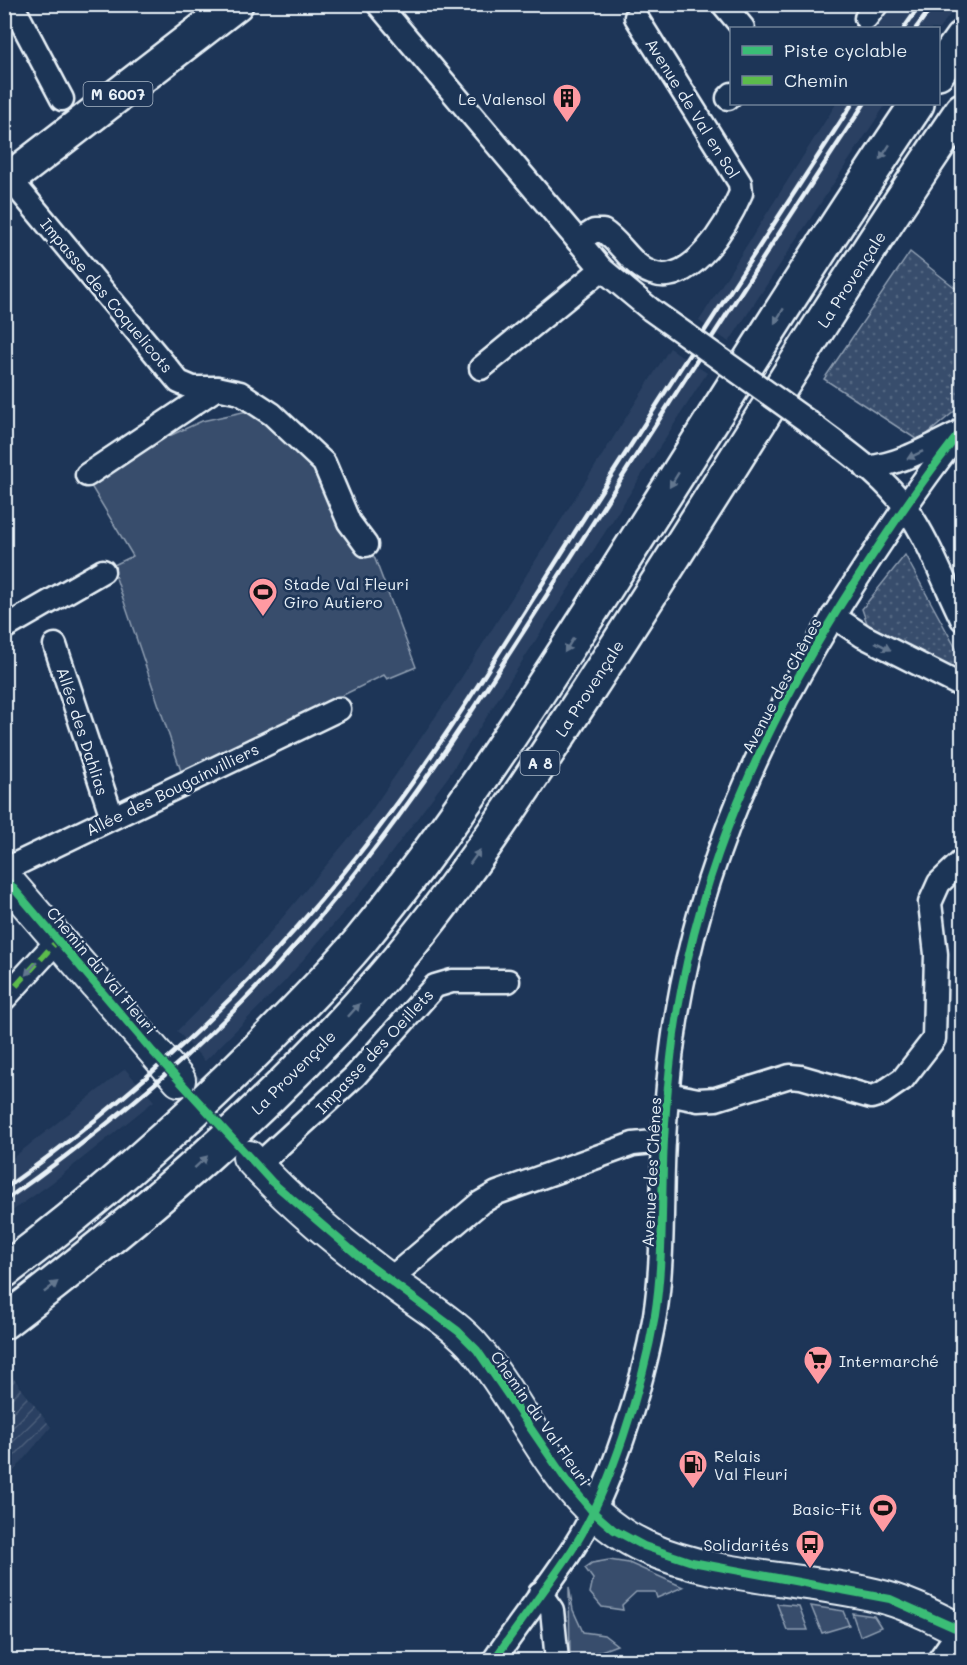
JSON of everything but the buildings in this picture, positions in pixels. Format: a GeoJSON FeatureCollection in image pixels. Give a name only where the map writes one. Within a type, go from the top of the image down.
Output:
{"type":"FeatureCollection","features":[{"type":"Feature","properties":{"kind":"main road","name":"M 6007"},"geometry":{"type":"LineString","coordinates":[[7,181],[236,4]]}},
{"type":"Feature","properties":{"kind":"main road"},"geometry":{"type":"LineString","coordinates":[[940,71],[963,38]]}},
{"type":"Feature","properties":{"kind":"main road","name":"A 8"},"geometry":{"type":"LineString","coordinates":[[4,1271],[96,1197],[229,1077],[320,986],[411,876],[528,709],[817,256],[916,105]]}},
{"type":"Feature","properties":{"kind":"main road","name":"La Provençale"},"geometry":{"type":"LineString","coordinates":[[4,1322],[121,1231],[261,1106],[333,1034],[387,973],[443,902],[565,725],[851,278],[963,110]]}},
{"type":"Feature","properties":{"kind":"street"},"geometry":{"type":"LineString","coordinates":[[12,4],[62,99]]}},
{"type":"Feature","properties":{"kind":"street"},"geometry":{"type":"LineString","coordinates":[[378,4],[602,269],[650,309],[810,423],[866,468],[905,506],[918,526],[963,619]]}},
{"type":"Feature","properties":{"kind":"street"},"geometry":{"type":"LineString","coordinates":[[723,4],[742,27]]}},
{"type":"Feature","properties":{"kind":"street","name":"Avenue de Val en Sol"},"geometry":{"type":"LineString","coordinates":[[578,241],[594,231],[603,231],[638,265],[651,273],[667,276],[685,269],[710,247],[741,193],[740,183],[636,17]]}},
{"type":"Feature","properties":{"kind":"street","name":"Impasse des Coquelicots"},"geometry":{"type":"LineString","coordinates":[[7,181],[179,382],[193,388],[217,388],[240,393],[253,400],[272,414],[324,463],[350,522],[366,545]]}},
{"type":"Feature","properties":{"kind":"street"},"geometry":{"type":"LineString","coordinates":[[481,368],[602,269]]}},
{"type":"Feature","properties":{"kind":"street"},"geometry":{"type":"LineString","coordinates":[[87,474],[217,388]]}},
{"type":"Feature","properties":{"kind":"street"},"geometry":{"type":"LineString","coordinates":[[866,468],[887,466],[905,460],[962,431]]}},
{"type":"Feature","properties":{"kind":"street","name":"Avenue des Chênes"},"geometry":{"type":"LineString","coordinates":[[494,1660],[571,1551],[592,1511],[636,1394],[655,1315],[662,1237],[664,1142],[671,1050],[689,954],[728,827],[762,743],[833,616],[905,506],[962,431]]}},
{"type":"Feature","properties":{"kind":"street"},"geometry":{"type":"LineString","coordinates":[[4,628],[103,571]]}},
{"type":"Feature","properties":{"kind":"street"},"geometry":{"type":"LineString","coordinates":[[833,616],[863,636],[963,686]]}},
{"type":"Feature","properties":{"kind":"street","name":"Allée des Dahlias"},"geometry":{"type":"LineString","coordinates":[[55,645],[112,818]]}},
{"type":"Feature","properties":{"kind":"street","name":"Allée des Bougainvilliers"},"geometry":{"type":"LineString","coordinates":[[5,876],[112,818],[339,709]]}},
{"type":"Feature","properties":{"kind":"street"},"geometry":{"type":"LineString","coordinates":[[668,1094],[698,1100],[716,1099],[790,1076],[871,1096],[881,1094],[903,1079],[931,1046],[934,1039],[936,954],[930,903],[939,883],[963,861]]}},
{"type":"Feature","properties":{"kind":"street","name":"Chemin du Val Fleuri"},"geometry":{"type":"LineString","coordinates":[[5,876],[179,1080]]}},
{"type":"Feature","properties":{"kind":"street"},"geometry":{"type":"LineString","coordinates":[[4,999],[58,940]]}},
{"type":"Feature","properties":{"kind":"street","name":"Impasse des Oeillets"},"geometry":{"type":"LineString","coordinates":[[253,1162],[355,1076],[435,986],[452,981],[508,981]]}},
{"type":"Feature","properties":{"kind":"street"},"geometry":{"type":"LineString","coordinates":[[389,1280],[480,1203],[497,1193],[633,1144],[664,1142]]}},
{"type":"Feature","properties":{"kind":"street","name":"Chemin du Val Fleuri"},"geometry":{"type":"LineString","coordinates":[[253,1162],[290,1198],[389,1280],[458,1331],[477,1350],[550,1459],[592,1511],[614,1530],[666,1555],[734,1571],[890,1599],[961,1630]]}},
{"type":"Feature","properties":{"kind":"street"},"geometry":{"type":"LineString","coordinates":[[540,1593],[552,1610],[557,1660]]}},
{"type":"Feature","properties":{"kind":"street"},"geometry":{"type":"LineString","coordinates":[[939,1660],[961,1630]]}},
{"type":"Feature","properties":{"kind":"shaded area"},"geometry":{"type":"Polygon","coordinates":[[[890,5],[957,5],[940,28],[874,26],[890,5]]]}},
{"type":"Feature","properties":{"kind":"shaded area"},"geometry":{"type":"Polygon","coordinates":[[[835,105],[885,105],[729,342],[699,321],[835,105]]]}},
{"type":"Feature","properties":{"kind":"shaded area"},"geometry":{"type":"Polygon","coordinates":[[[910,252],[962,293],[962,405],[919,441],[824,379],[910,252]]]}},
{"type":"Feature","properties":{"kind":"shaded area"},"geometry":{"type":"Polygon","coordinates":[[[670,348],[707,373],[448,777],[368,884],[285,981],[205,1061],[177,1031],[242,966],[369,814],[451,694],[670,348]]]}},
{"type":"Feature","properties":{"kind":"shaded area","name":"Stade Val Fleuri Giro Autiero"},"geometry":{"type":"Polygon","coordinates":[[[261,408],[320,467],[350,531],[375,559],[416,667],[387,679],[384,675],[182,774],[112,566],[133,556],[91,486],[154,443],[202,421],[261,408]]]}},
{"type":"Feature","properties":{"kind":"shaded area"},"geometry":{"type":"Polygon","coordinates":[[[905,555],[959,654],[962,664],[958,674],[869,629],[862,609],[905,555]]]}},
{"type":"Feature","properties":{"kind":"shaded area"},"geometry":{"type":"Polygon","coordinates":[[[125,1069],[154,1101],[53,1182],[5,1216],[5,1164],[125,1069]]]}},
{"type":"Feature","properties":{"kind":"shaded area"},"geometry":{"type":"Polygon","coordinates":[[[5,1367],[51,1427],[5,1481],[5,1367]]]}},
{"type":"Feature","properties":{"kind":"shaded area"},"geometry":{"type":"Polygon","coordinates":[[[609,1560],[629,1563],[683,1587],[657,1598],[655,1592],[636,1592],[622,1605],[623,1610],[602,1607],[590,1593],[593,1579],[585,1568],[592,1563],[609,1560]]]}},
{"type":"Feature","properties":{"kind":"shaded area"},"geometry":{"type":"Polygon","coordinates":[[[569,1587],[573,1610],[583,1632],[604,1635],[617,1645],[577,1660],[570,1660],[569,1587]]]}},
{"type":"Feature","properties":{"kind":"shaded area"},"geometry":{"type":"Polygon","coordinates":[[[777,1604],[799,1606],[808,1630],[787,1630],[777,1604]]]}},
{"type":"Feature","properties":{"kind":"shaded area"},"geometry":{"type":"Polygon","coordinates":[[[811,1606],[843,1611],[849,1625],[822,1633],[811,1606]]]}},
{"type":"Feature","properties":{"kind":"shaded area"},"geometry":{"type":"Polygon","coordinates":[[[852,1613],[874,1616],[881,1627],[860,1636],[852,1613]]]}},
{"type":"Feature","properties":{"kind":"tunnel"},"geometry":{"type":"LineString","coordinates":[[184,1085],[247,1154]]}},
{"type":"Feature","properties":{"kind":"railway"},"geometry":{"type":"LineString","coordinates":[[905,27],[921,4]]}},
{"type":"Feature","properties":{"kind":"railway"},"geometry":{"type":"LineString","coordinates":[[917,27],[934,4]]}},
{"type":"Feature","properties":{"kind":"railway"},"geometry":{"type":"LineString","coordinates":[[4,1189],[98,1118],[186,1042],[268,960],[378,829],[471,696],[851,105]]}},
{"type":"Feature","properties":{"kind":"railway"},"geometry":{"type":"LineString","coordinates":[[4,1201],[84,1142],[160,1080],[197,1046],[267,977],[338,895],[375,848],[477,703],[863,105]]}},
{"type":"Feature","properties":{"kind":"marked path"},"geometry":{"type":"LineString","coordinates":[[4,999],[58,940]]}},
{"type":"Feature","properties":{"kind":"cycle path"},"geometry":{"type":"LineString","coordinates":[[494,1660],[572,1550],[586,1526],[612,1469],[633,1405],[650,1343],[658,1293],[665,1121],[678,1005],[710,878],[729,825],[774,724],[827,626],[895,522],[962,430]]}},
{"type":"Feature","properties":{"kind":"cycle path"},"geometry":{"type":"LineString","coordinates":[[4,877],[153,1052],[272,1182],[369,1265],[458,1331],[477,1350],[566,1480],[592,1511],[614,1530],[644,1546],[692,1562],[890,1599],[962,1631]]}},
{"type":"Feature","properties":{"kind":"place","name":"Le Valensol"},"geometry":{"type":"Point","coordinates":[567,124]}},
{"type":"Feature","properties":{"kind":"place","name":"Stade Val Fleuri Giro Autiero"},"geometry":{"type":"Point","coordinates":[263,618]}},
{"type":"Feature","properties":{"kind":"place","name":"Intermarché"},"geometry":{"type":"Point","coordinates":[818,1386]}},
{"type":"Feature","properties":{"kind":"place","name":"Relais Val Fleuri"},"geometry":{"type":"Point","coordinates":[693,1490]}},
{"type":"Feature","properties":{"kind":"place","name":"Basic-Fit"},"geometry":{"type":"Point","coordinates":[883,1534]}},
{"type":"Feature","properties":{"kind":"place","name":"Solidarités"},"geometry":{"type":"Point","coordinates":[810,1570]}}]}
